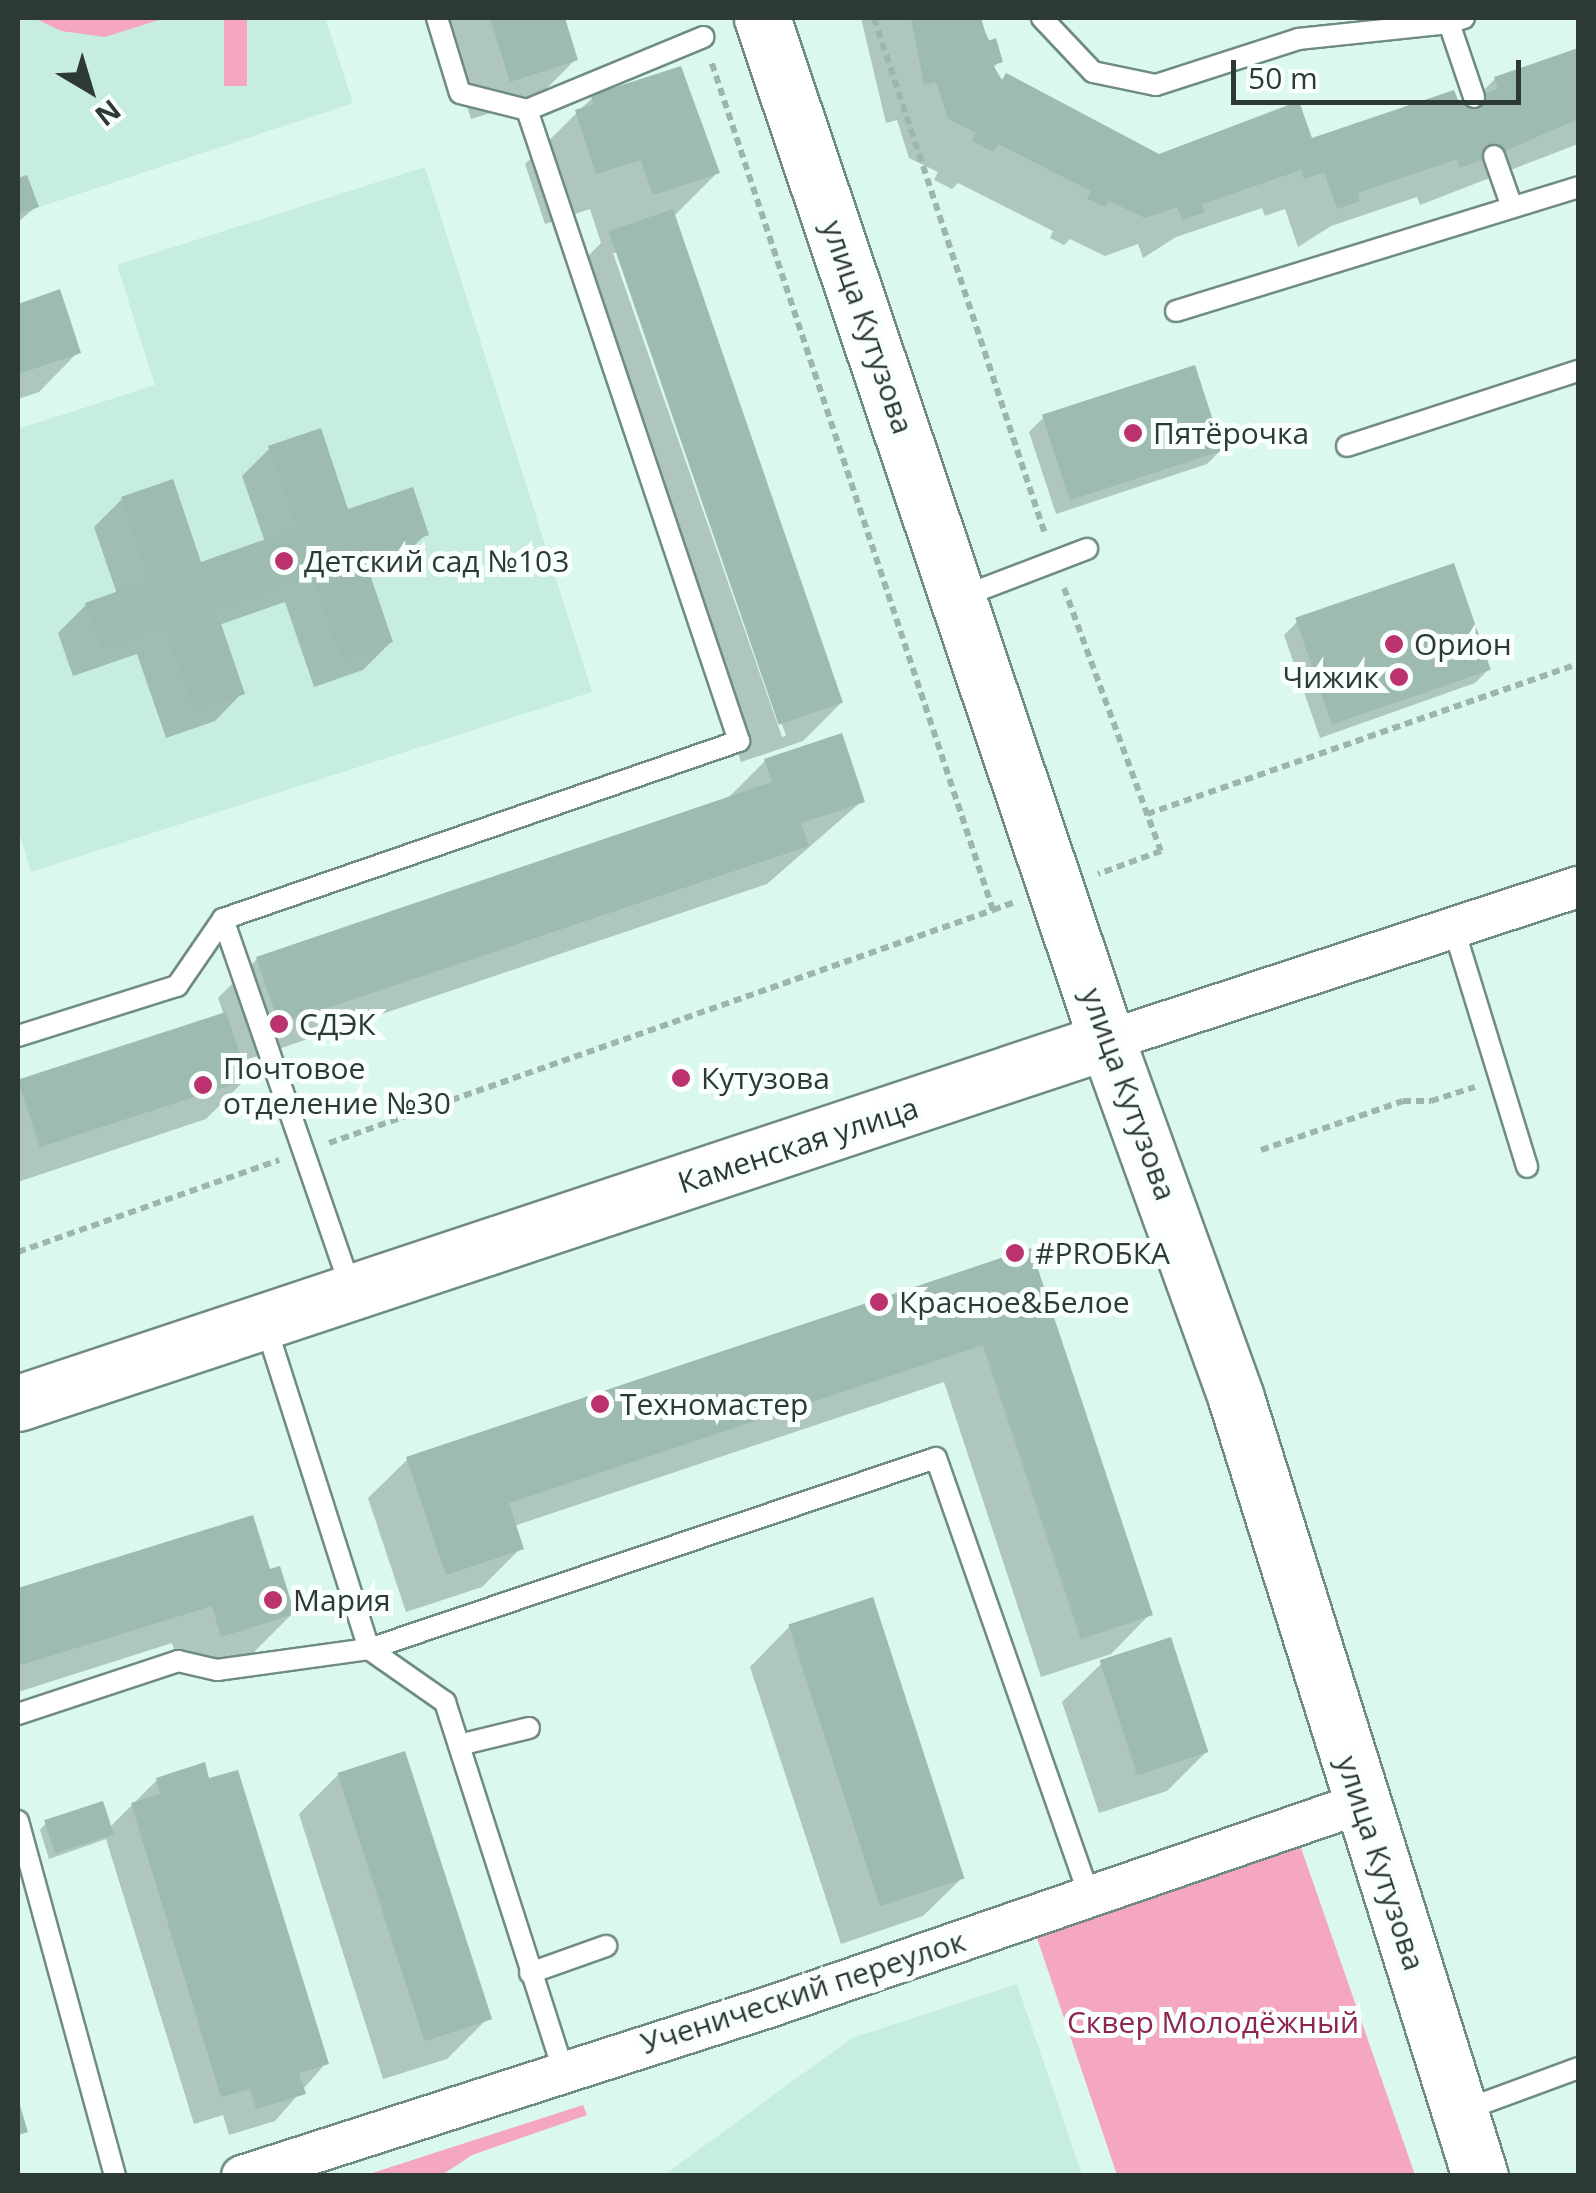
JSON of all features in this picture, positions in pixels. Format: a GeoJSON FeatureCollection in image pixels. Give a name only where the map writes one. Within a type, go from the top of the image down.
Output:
{"type":"FeatureCollection","features":[{"type":"Feature","properties":{"kind":"street","name":"улица Кутузова"},"geometry":{"type":"LineString","coordinates":[[762,18],[1108,1041],[1236,1398],[1480,2176]]}},
{"type":"Feature","properties":{"kind":"street","name":"Каменская улица"},"geometry":{"type":"LineString","coordinates":[[18,1403],[1453,926],[1575,898]]}},
{"type":"Feature","properties":{"kind":"street","name":"Ученический переулок"},"geometry":{"type":"LineString","coordinates":[[242,2176],[772,2006],[1362,1803]]}},
{"type":"Feature","properties":{"kind":"lane"},"geometry":{"type":"LineString","coordinates":[[436,18],[460,92],[527,110],[703,37]]}},
{"type":"Feature","properties":{"kind":"lane"},"geometry":{"type":"LineString","coordinates":[[1042,18],[1093,72],[1156,85],[1298,39],[1456,20],[1474,97]]}},
{"type":"Feature","properties":{"kind":"lane"},"geometry":{"type":"LineString","coordinates":[[18,1036],[178,986],[224,919],[739,741],[527,110]]}},
{"type":"Feature","properties":{"kind":"lane"},"geometry":{"type":"LineString","coordinates":[[1494,156],[1512,208]]}},
{"type":"Feature","properties":{"kind":"lane"},"geometry":{"type":"LineString","coordinates":[[1176,311],[1578,187]]}},
{"type":"Feature","properties":{"kind":"lane"},"geometry":{"type":"LineString","coordinates":[[1347,446],[1578,371]]}},
{"type":"Feature","properties":{"kind":"lane"},"geometry":{"type":"LineString","coordinates":[[960,597],[1087,550]]}},
{"type":"Feature","properties":{"kind":"lane"},"geometry":{"type":"LineString","coordinates":[[224,919],[352,1292]]}},
{"type":"Feature","properties":{"kind":"lane"},"geometry":{"type":"LineString","coordinates":[[1453,926],[1527,1167]]}},
{"type":"Feature","properties":{"kind":"lane"},"geometry":{"type":"LineString","coordinates":[[265,1321],[369,1649],[446,1702],[564,2070]]}},
{"type":"Feature","properties":{"kind":"lane"},"geometry":{"type":"LineString","coordinates":[[18,1714],[178,1662],[217,1670],[369,1649],[936,1458],[1089,1894]]}},
{"type":"Feature","properties":{"kind":"lane"},"geometry":{"type":"LineString","coordinates":[[459,1745],[529,1728]]}},
{"type":"Feature","properties":{"kind":"lane"},"geometry":{"type":"LineString","coordinates":[[18,1821],[114,2176]]}},
{"type":"Feature","properties":{"kind":"lane"},"geometry":{"type":"LineString","coordinates":[[530,1973],[606,1946]]}},
{"type":"Feature","properties":{"kind":"lane"},"geometry":{"type":"LineString","coordinates":[[1460,2112],[1578,2068]]}},
{"type":"Feature","properties":{"kind":"path"},"geometry":{"type":"LineString","coordinates":[[874,18],[1054,561],[1161,851]]}},
{"type":"Feature","properties":{"kind":"path"},"geometry":{"type":"LineString","coordinates":[[1147,814],[1578,664]]}},
{"type":"Feature","properties":{"kind":"path"},"geometry":{"type":"LineString","coordinates":[[1261,1150],[1404,1101],[1431,1101],[1500,1079]]}},
{"type":"Feature","properties":{"kind":"shaded area"},"geometry":{"type":"Polygon","coordinates":[[[18,18],[325,18],[353,103],[18,214],[18,18]]]}},
{"type":"Feature","properties":{"kind":"shaded area","name":"Детский сад №103"},"geometry":{"type":"Polygon","coordinates":[[[425,167],[592,692],[31,872],[18,828],[18,429],[155,385],[117,265],[425,167]]]}},
{"type":"Feature","properties":{"kind":"shaded area"},"geometry":{"type":"Polygon","coordinates":[[[1017,1984],[1082,2175],[664,2175],[852,2038],[1017,1984]]]}},
{"type":"Feature","properties":{"kind":"green space"},"geometry":{"type":"Polygon","coordinates":[[[34,18],[165,18],[105,37],[61,31],[34,18]]]}},
{"type":"Feature","properties":{"kind":"green space"},"geometry":{"type":"Polygon","coordinates":[[[224,18],[247,18],[247,86],[224,86],[224,18]]]}},
{"type":"Feature","properties":{"kind":"green space","name":"Сквер Молодёжный"},"geometry":{"type":"Polygon","coordinates":[[[1300,1845],[1415,2175],[1117,2175],[1034,1929],[1300,1845]]]}},
{"type":"Feature","properties":{"kind":"green space"},"geometry":{"type":"Polygon","coordinates":[[[583,2105],[587,2115],[472,2155],[442,2175],[366,2175],[583,2105]]]}},
{"type":"Feature","properties":{"kind":"building"},"geometry":{"type":"Polygon","coordinates":[[[490,18],[565,18],[578,60],[510,82],[490,18]]]}},
{"type":"Feature","properties":{"kind":"building"},"geometry":{"type":"Polygon","coordinates":[[[911,18],[981,18],[988,41],[996,38],[1003,62],[993,65],[1002,80],[1006,73],[1159,154],[1299,101],[1312,138],[1454,90],[1459,102],[1498,89],[1494,77],[1578,48],[1578,119],[1459,168],[1457,159],[1358,193],[1360,201],[1337,209],[1324,172],[1304,179],[1301,170],[1202,204],[1205,212],[1182,220],[1177,207],[1145,218],[1109,201],[1105,207],[1087,199],[1091,191],[998,144],[993,152],[972,141],[976,133],[948,119],[936,82],[924,85],[911,18]]]}},
{"type":"Feature","properties":{"kind":"building"},"geometry":{"type":"Polygon","coordinates":[[[681,66],[720,173],[653,195],[641,160],[596,174],[575,110],[593,104],[591,95],[681,66]]]}},
{"type":"Feature","properties":{"kind":"building"},"geometry":{"type":"Polygon","coordinates":[[[27,175],[39,207],[18,214],[18,178],[27,175]]]}},
{"type":"Feature","properties":{"kind":"building"},"geometry":{"type":"Polygon","coordinates":[[[673,209],[843,703],[779,725],[609,231],[673,209]]]}},
{"type":"Feature","properties":{"kind":"building"},"geometry":{"type":"Polygon","coordinates":[[[60,289],[81,353],[18,374],[18,304],[60,289]]]}},
{"type":"Feature","properties":{"kind":"building","name":"Пятёрочка"},"geometry":{"type":"Polygon","coordinates":[[[1195,365],[1223,451],[1070,500],[1042,415],[1195,365]]]}},
{"type":"Feature","properties":{"kind":"building"},"geometry":{"type":"Polygon","coordinates":[[[321,428],[348,509],[413,487],[429,535],[364,557],[393,642],[342,661],[312,576],[216,609],[245,694],[194,712],[165,628],[101,650],[85,603],[149,580],[121,497],[173,479],[201,562],[297,528],[268,446],[321,428]]]}},
{"type":"Feature","properties":{"kind":"building","name":"Орион"},"geometry":{"type":"Polygon","coordinates":[[[1454,563],[1491,670],[1332,725],[1295,618],[1454,563]]]}},
{"type":"Feature","properties":{"kind":"building"},"geometry":{"type":"Polygon","coordinates":[[[842,733],[865,802],[801,823],[809,846],[279,1024],[256,957],[772,782],[764,759],[842,733]]]}},
{"type":"Feature","properties":{"kind":"building"},"geometry":{"type":"Polygon","coordinates":[[[226,1012],[248,1080],[40,1147],[18,1080],[226,1012]]]}},
{"type":"Feature","properties":{"kind":"building"},"geometry":{"type":"Polygon","coordinates":[[[1031,1248],[1153,1615],[1081,1639],[983,1345],[509,1503],[524,1549],[446,1575],[406,1457],[1031,1248]]]}},
{"type":"Feature","properties":{"kind":"building"},"geometry":{"type":"Polygon","coordinates":[[[253,1515],[270,1569],[280,1566],[295,1614],[221,1637],[212,1606],[18,1666],[18,1588],[253,1515]]]}},
{"type":"Feature","properties":{"kind":"building"},"geometry":{"type":"Polygon","coordinates":[[[873,1597],[964,1879],[880,1906],[788,1625],[873,1597]]]}},
{"type":"Feature","properties":{"kind":"building"},"geometry":{"type":"Polygon","coordinates":[[[1171,1637],[1208,1752],[1137,1775],[1100,1660],[1171,1637]]]}},
{"type":"Feature","properties":{"kind":"building"},"geometry":{"type":"Polygon","coordinates":[[[405,1751],[492,2019],[425,2041],[337,1773],[405,1751]]]}},
{"type":"Feature","properties":{"kind":"building"},"geometry":{"type":"Polygon","coordinates":[[[205,1762],[209,1778],[238,1770],[329,2064],[299,2073],[306,2094],[256,2109],[250,2089],[221,2097],[131,1803],[160,1794],[156,1778],[205,1762]]]}},
{"type":"Feature","properties":{"kind":"building"},"geometry":{"type":"Polygon","coordinates":[[[103,1801],[114,1834],[55,1853],[44,1820],[103,1801]]]}},
{"type":"Feature","properties":{"kind":"building"},"geometry":{"type":"Polygon","coordinates":[[[18,2099],[28,2132],[18,2135],[18,2099]]]}},
{"type":"Feature","properties":{"kind":"place","name":"Пятёрочка"},"geometry":{"type":"Point","coordinates":[1133,433]}},
{"type":"Feature","properties":{"kind":"place","name":"Детский сад №103"},"geometry":{"type":"Point","coordinates":[284,561]}},
{"type":"Feature","properties":{"kind":"place","name":"Орион"},"geometry":{"type":"Point","coordinates":[1394,644]}},
{"type":"Feature","properties":{"kind":"place","name":"Чижик"},"geometry":{"type":"Point","coordinates":[1399,677]}},
{"type":"Feature","properties":{"kind":"place","name":"СДЭК"},"geometry":{"type":"Point","coordinates":[279,1024]}},
{"type":"Feature","properties":{"kind":"place","name":"Кутузова"},"geometry":{"type":"Point","coordinates":[681,1078]}},
{"type":"Feature","properties":{"kind":"place","name":"Почтовое отделение №30"},"geometry":{"type":"Point","coordinates":[203,1085]}},
{"type":"Feature","properties":{"kind":"place","name":"#PROБКА"},"geometry":{"type":"Point","coordinates":[1015,1253]}},
{"type":"Feature","properties":{"kind":"place","name":"Красное&Белое"},"geometry":{"type":"Point","coordinates":[879,1302]}},
{"type":"Feature","properties":{"kind":"place","name":"Техномастер"},"geometry":{"type":"Point","coordinates":[600,1404]}},
{"type":"Feature","properties":{"kind":"place","name":"Мария"},"geometry":{"type":"Point","coordinates":[273,1600]}}]}
